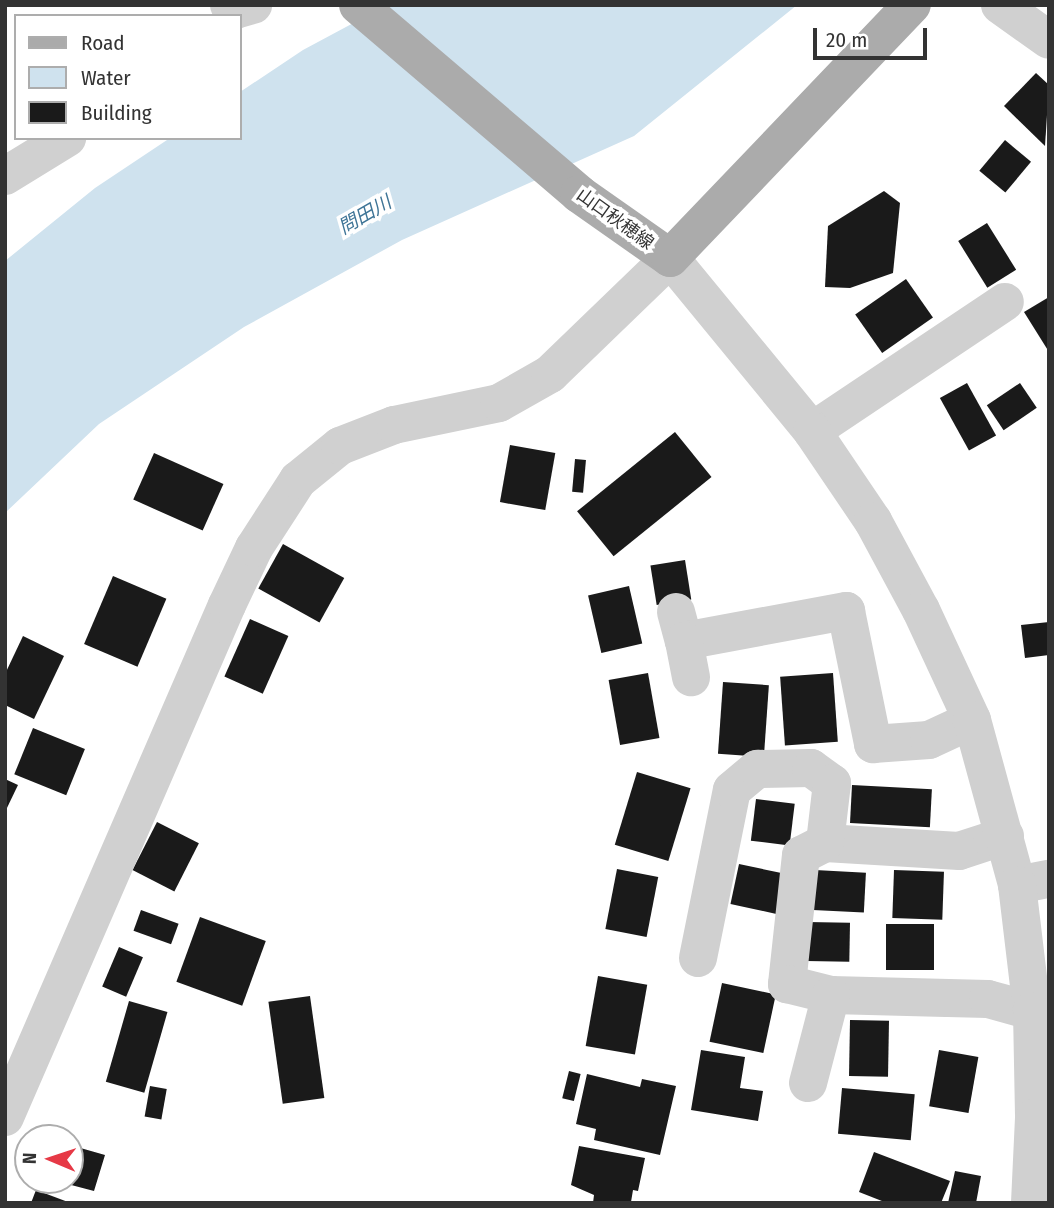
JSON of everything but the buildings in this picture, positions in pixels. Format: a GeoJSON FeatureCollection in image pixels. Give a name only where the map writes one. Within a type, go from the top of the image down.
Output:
{"type":"FeatureCollection","features":[{"type":"Feature","properties":{"kind":"main road","name":"山口秋穂線"},"geometry":{"type":"LineString","coordinates":[[358,5],[579,194],[670,258],[912,5]]}},
{"type":"Feature","properties":{"kind":"street"},"geometry":{"type":"LineString","coordinates":[[1000,5],[1049,40]]}},
{"type":"Feature","properties":{"kind":"street"},"geometry":{"type":"LineString","coordinates":[[5,176],[64,140]]}},
{"type":"Feature","properties":{"kind":"street"},"geometry":{"type":"LineString","coordinates":[[5,1117],[227,605],[254,548],[298,480],[340,446],[394,425],[499,403],[550,374],[670,258],[812,430],[873,521],[921,610],[972,720],[1005,836],[1033,882],[1031,1011],[1034,1118],[1030,1203]]}},
{"type":"Feature","properties":{"kind":"street"},"geometry":{"type":"LineString","coordinates":[[812,430],[1005,302]]}},
{"type":"Feature","properties":{"kind":"street"},"geometry":{"type":"LineString","coordinates":[[684,643],[846,611],[873,744],[929,740],[972,720]]}},
{"type":"Feature","properties":{"kind":"street"},"geometry":{"type":"LineString","coordinates":[[698,958],[732,790],[757,769],[811,768],[832,783],[825,843]]}},
{"type":"Feature","properties":{"kind":"street"},"geometry":{"type":"LineString","coordinates":[[1005,836],[959,851],[825,843],[801,855],[796,873],[787,984],[831,995],[988,999],[1031,1011]]}},
{"type":"Feature","properties":{"kind":"street"},"geometry":{"type":"LineString","coordinates":[[808,1083],[831,995]]}},
{"type":"Feature","properties":{"kind":"water","name":"問田川"},"geometry":{"type":"Polygon","coordinates":[[[387,5],[797,5],[634,136],[402,240],[244,327],[99,424],[5,513],[5,261],[95,188],[167,140],[242,140],[242,91],[303,50],[387,5]]]}}]}
